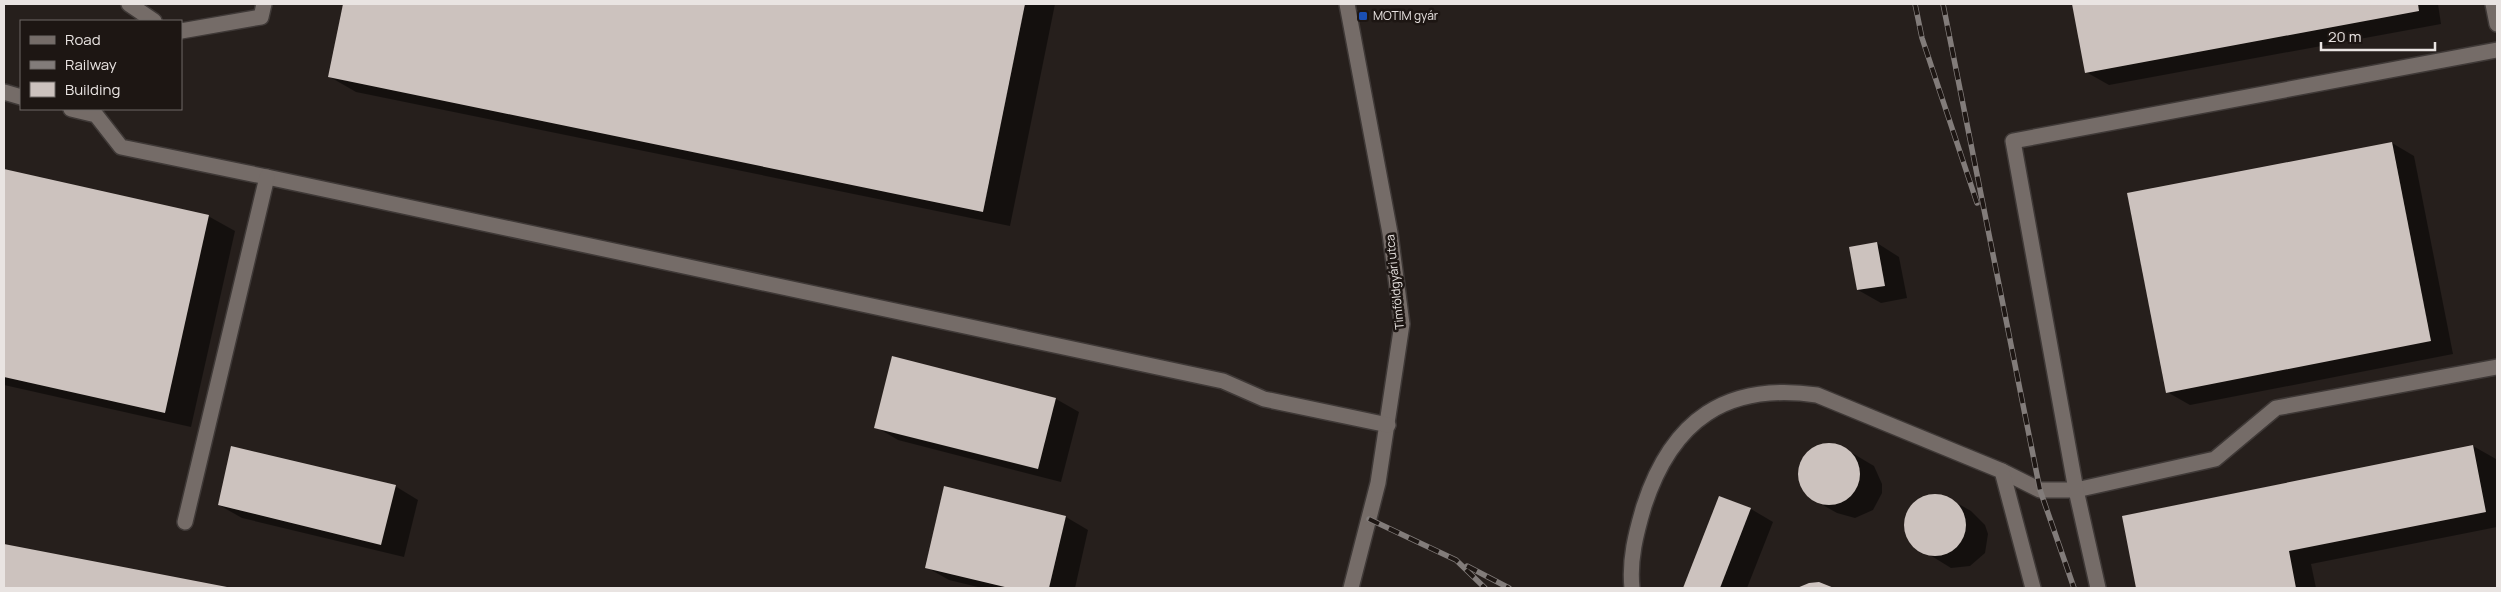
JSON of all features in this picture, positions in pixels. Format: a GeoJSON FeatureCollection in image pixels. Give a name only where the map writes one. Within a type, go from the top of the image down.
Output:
{"type":"FeatureCollection","features":[{"type":"Feature","properties":{"kind":"street"},"geometry":{"type":"LineString","coordinates":[[129,4],[153,20]]}},
{"type":"Feature","properties":{"kind":"street"},"geometry":{"type":"LineString","coordinates":[[182,31],[261,17],[264,4]]}},
{"type":"Feature","properties":{"kind":"street","name":"Timföldgyári utca"},"geometry":{"type":"LineString","coordinates":[[1347,4],[1390,233],[1402,324],[1378,483],[1351,588]]}},
{"type":"Feature","properties":{"kind":"street"},"geometry":{"type":"LineString","coordinates":[[2493,4],[2497,24]]}},
{"type":"Feature","properties":{"kind":"street"},"geometry":{"type":"LineString","coordinates":[[2098,588],[2076,490],[2013,141],[2497,50]]}},
{"type":"Feature","properties":{"kind":"street"},"geometry":{"type":"LineString","coordinates":[[4,92],[20,97]]}},
{"type":"Feature","properties":{"kind":"street"},"geometry":{"type":"LineString","coordinates":[[75,110],[96,115],[121,147],[267,176],[1223,381],[1264,399],[1388,424]]}},
{"type":"Feature","properties":{"kind":"street"},"geometry":{"type":"LineString","coordinates":[[184,522],[267,176]]}},
{"type":"Feature","properties":{"kind":"street"},"geometry":{"type":"LineString","coordinates":[[1632,588],[1630,568],[1640,520],[1652,481],[1676,439],[1695,420],[1718,406],[1750,396],[1788,391],[1817,395],[2002,471],[2040,490],[2076,490],[2215,459],[2276,408],[2497,366]]}},
{"type":"Feature","properties":{"kind":"street"},"geometry":{"type":"LineString","coordinates":[[2002,471],[2033,588]]}},
{"type":"Feature","properties":{"kind":"building"},"geometry":{"type":"Polygon","coordinates":[[[343,4],[1025,4],[983,212],[328,77],[343,4]]]}},
{"type":"Feature","properties":{"kind":"building"},"geometry":{"type":"Polygon","coordinates":[[[2072,4],[2418,4],[2419,11],[2085,73],[2072,4]]]}},
{"type":"Feature","properties":{"kind":"building"},"geometry":{"type":"Polygon","coordinates":[[[2392,142],[2431,341],[2166,393],[2127,193],[2392,142]]]}},
{"type":"Feature","properties":{"kind":"building"},"geometry":{"type":"Polygon","coordinates":[[[4,169],[209,215],[165,413],[4,377],[4,169]]]}},
{"type":"Feature","properties":{"kind":"building"},"geometry":{"type":"Polygon","coordinates":[[[1877,242],[1885,286],[1857,290],[1849,247],[1877,242]]]}},
{"type":"Feature","properties":{"kind":"building"},"geometry":{"type":"Polygon","coordinates":[[[892,356],[1056,398],[1038,469],[874,428],[892,356]]]}},
{"type":"Feature","properties":{"kind":"building"},"geometry":{"type":"Polygon","coordinates":[[[1829,443],[1841,445],[1851,452],[1858,462],[1860,474],[1858,486],[1851,496],[1841,503],[1829,505],[1817,503],[1807,496],[1800,486],[1798,474],[1800,462],[1807,452],[1817,445],[1829,443]]]}},
{"type":"Feature","properties":{"kind":"building"},"geometry":{"type":"Polygon","coordinates":[[[2473,445],[2486,512],[2289,551],[2296,588],[2136,588],[2122,516],[2473,445]]]}},
{"type":"Feature","properties":{"kind":"building"},"geometry":{"type":"Polygon","coordinates":[[[231,446],[396,485],[381,545],[218,505],[231,446]]]}},
{"type":"Feature","properties":{"kind":"building"},"geometry":{"type":"Polygon","coordinates":[[[944,486],[1066,516],[1049,588],[1009,588],[925,568],[944,486]]]}},
{"type":"Feature","properties":{"kind":"building"},"geometry":{"type":"Polygon","coordinates":[[[1935,494],[1947,496],[1957,503],[1964,513],[1966,525],[1964,537],[1957,547],[1947,554],[1935,556],[1923,554],[1913,547],[1906,537],[1904,525],[1906,513],[1913,503],[1923,496],[1935,494]]]}},
{"type":"Feature","properties":{"kind":"building"},"geometry":{"type":"Polygon","coordinates":[[[1719,496],[1751,508],[1720,588],[1683,588],[1719,496]]]}},
{"type":"Feature","properties":{"kind":"building"},"geometry":{"type":"Polygon","coordinates":[[[4,544],[227,587],[4,588],[4,544]]]}},
{"type":"Feature","properties":{"kind":"building"},"geometry":{"type":"Polygon","coordinates":[[[1819,582],[1834,588],[1797,588],[1809,583],[1819,582]]]}},
{"type":"Feature","properties":{"kind":"railway"},"geometry":{"type":"LineString","coordinates":[[1915,4],[1922,38],[1977,203]]}},
{"type":"Feature","properties":{"kind":"railway"},"geometry":{"type":"LineString","coordinates":[[1943,4],[2040,490],[2074,588]]}},
{"type":"Feature","properties":{"kind":"railway"},"geometry":{"type":"LineString","coordinates":[[1369,519],[1456,560],[1485,588]]}},
{"type":"Feature","properties":{"kind":"railway"},"geometry":{"type":"LineString","coordinates":[[1467,566],[1509,588]]}},
{"type":"Feature","properties":{"kind":"place","name":"MOTIM gyár"},"geometry":{"type":"Point","coordinates":[1363,16]}}]}
